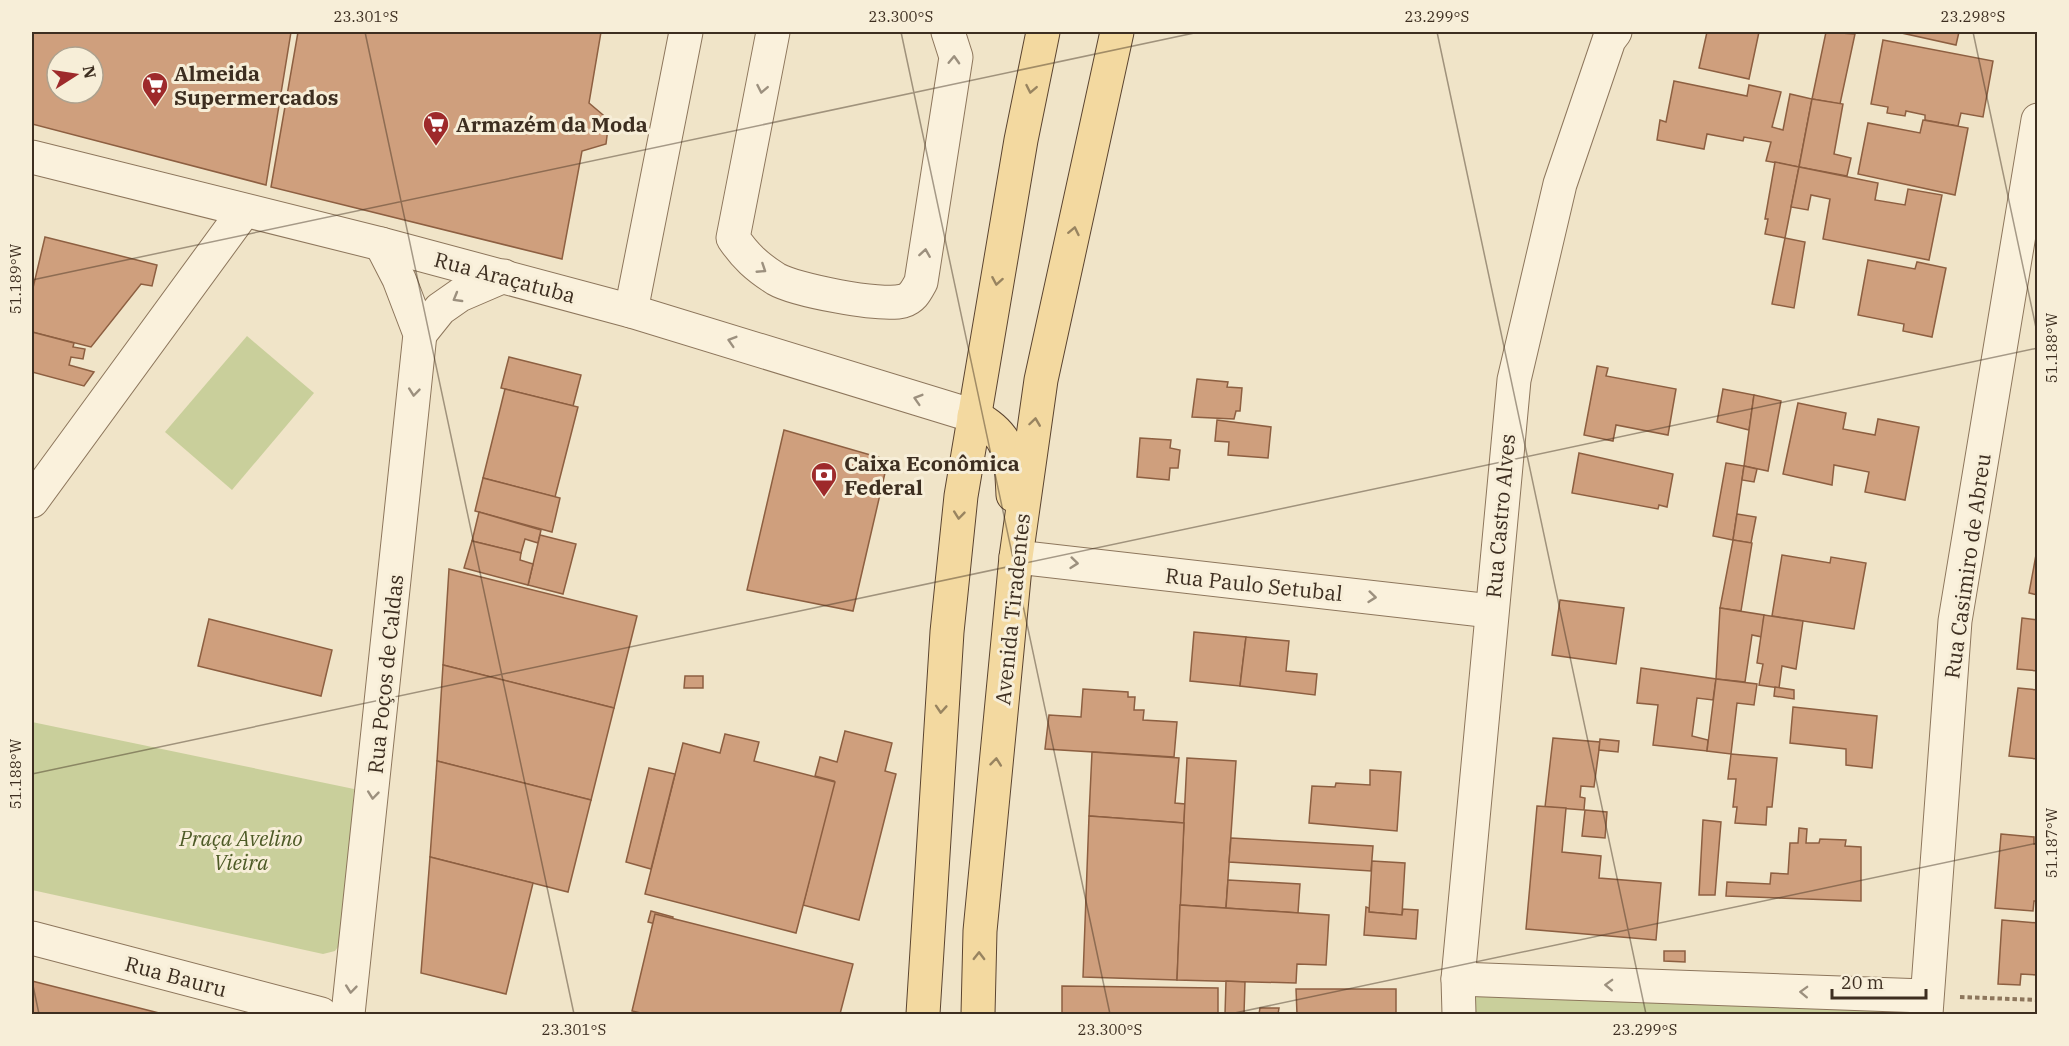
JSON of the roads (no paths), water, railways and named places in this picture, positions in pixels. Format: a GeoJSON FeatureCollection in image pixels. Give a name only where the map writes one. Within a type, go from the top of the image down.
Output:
{"type":"FeatureCollection","features":[{"type":"Feature","properties":{"kind":"main road"},"geometry":{"type":"LineString","coordinates":[[923,1014],[947,632],[961,496],[1021,140],[1043,32]]}},
{"type":"Feature","properties":{"kind":"main road","name":"Avenida Tiradentes"},"geometry":{"type":"LineString","coordinates":[[978,1014],[980,931],[1016,557],[1041,380],[1117,32]]}},
{"type":"Feature","properties":{"kind":"main road"},"geometry":{"type":"LineString","coordinates":[[974,416],[994,426],[1011,456],[1016,557]]}},
{"type":"Feature","properties":{"kind":"street"},"geometry":{"type":"LineString","coordinates":[[631,310],[686,32]]}},
{"type":"Feature","properties":{"kind":"street"},"geometry":{"type":"LineString","coordinates":[[773,32],[733,238],[747,260],[778,280],[836,295],[902,302],[914,296],[921,282],[956,57],[948,32]]}},
{"type":"Feature","properties":{"kind":"street","name":"Rua Castro Alves"},"geometry":{"type":"LineString","coordinates":[[1459,1014],[1458,979],[1514,380],[1560,184],[1609,40],[1615,32]]}},
{"type":"Feature","properties":{"kind":"street","name":"Rua Casimiro de Abreu"},"geometry":{"type":"LineString","coordinates":[[1926,1005],[1955,621],[2033,179],[2037,120]]}},
{"type":"Feature","properties":{"kind":"street","name":"Rua Araçatuba"},"geometry":{"type":"LineString","coordinates":[[32,156],[631,310],[974,416]]}},
{"type":"Feature","properties":{"kind":"street"},"geometry":{"type":"LineString","coordinates":[[32,501],[244,211]]}},
{"type":"Feature","properties":{"kind":"street","name":"Rua Poços de Caldas"},"geometry":{"type":"LineString","coordinates":[[348,1014],[420,334],[403,288],[381,244]]}},
{"type":"Feature","properties":{"kind":"street"},"geometry":{"type":"LineString","coordinates":[[420,334],[440,309],[460,296],[504,276]]}},
{"type":"Feature","properties":{"kind":"street","name":"Rua Paulo Setubal"},"geometry":{"type":"LineString","coordinates":[[1016,557],[1491,611]]}},
{"type":"Feature","properties":{"kind":"street","name":"Rua Bauru"},"geometry":{"type":"LineString","coordinates":[[32,938],[321,1014]]}},
{"type":"Feature","properties":{"kind":"street"},"geometry":{"type":"LineString","coordinates":[[1458,979],[1926,1005]]}},
{"type":"Feature","properties":{"kind":"place","name":"Almeida Supermercados"},"geometry":{"type":"Point","coordinates":[155,108]}},
{"type":"Feature","properties":{"kind":"place","name":"Armazém da Moda"},"geometry":{"type":"Point","coordinates":[436,147]}},
{"type":"Feature","properties":{"kind":"place","name":"Caixa Econômica Federal"},"geometry":{"type":"Point","coordinates":[824,498]}},
{"type":"Feature","properties":{"kind":"park label","name":"Praça Avelino Vieira"},"geometry":{"type":"Point","coordinates":[241,850]}}]}
